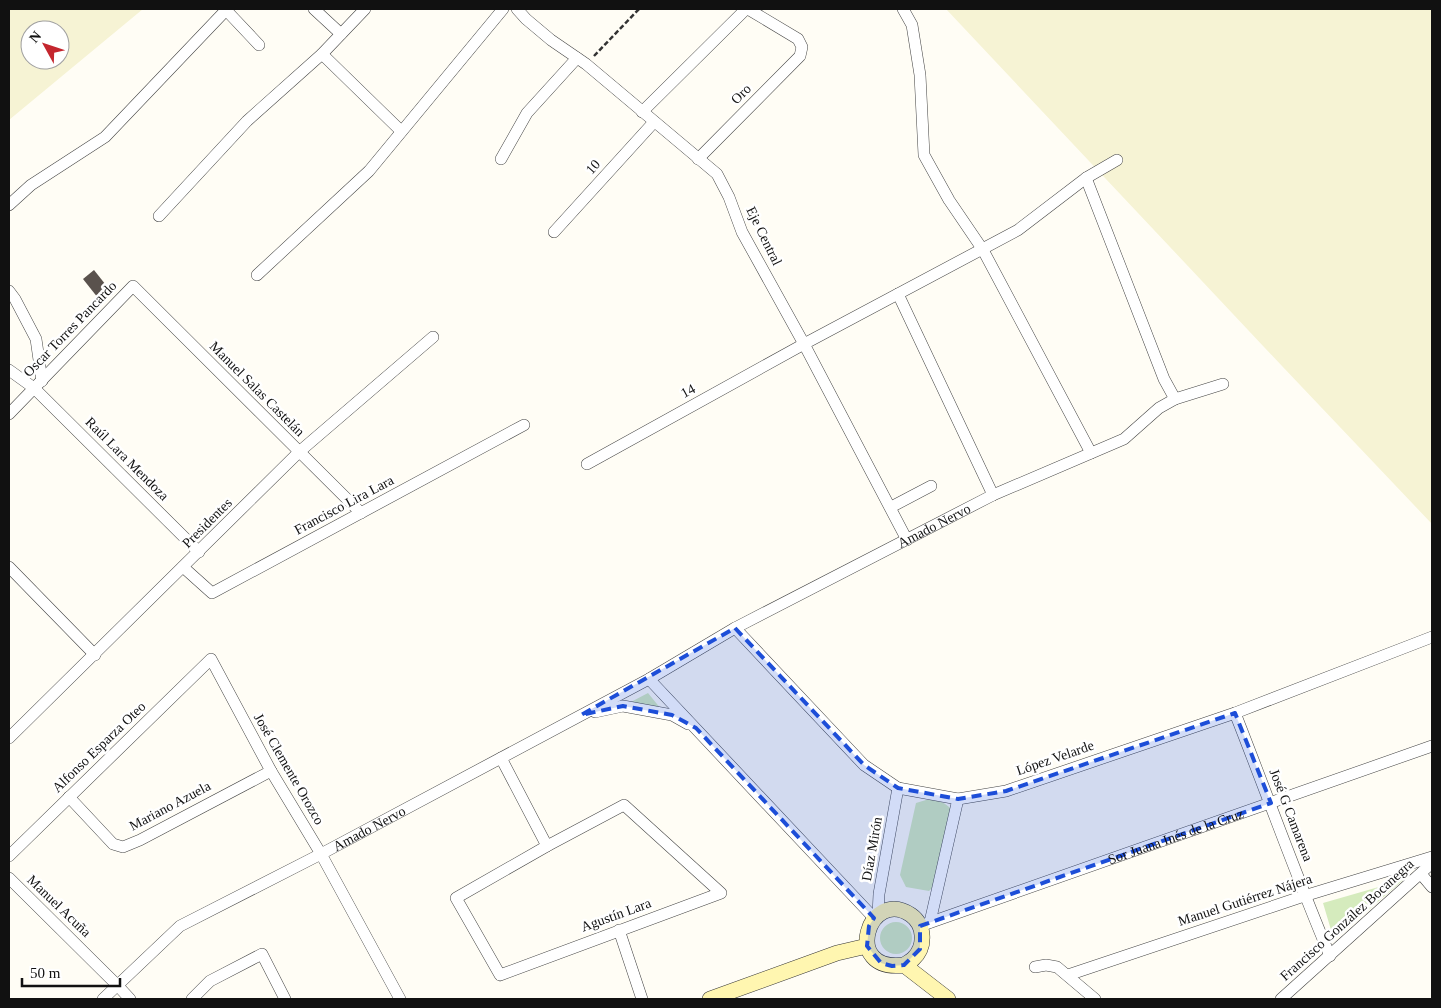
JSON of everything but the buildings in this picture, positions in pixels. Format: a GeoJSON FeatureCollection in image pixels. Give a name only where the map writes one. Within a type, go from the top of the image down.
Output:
{"type":"FeatureCollection","features":[{"type":"Feature","properties":{"kind":"main road"},"geometry":{"type":"LineString","coordinates":[[897,910],[909,914],[925,924],[920,949],[914,958],[904,965],[892,966],[881,963],[872,956],[867,946],[868,926],[885,911],[897,910]]}},
{"type":"Feature","properties":{"kind":"main road"},"geometry":{"type":"LineString","coordinates":[[710,999],[837,953],[867,946]]}},
{"type":"Feature","properties":{"kind":"main road"},"geometry":{"type":"LineString","coordinates":[[904,965],[948,999]]}},
{"type":"Feature","properties":{"kind":"street"},"geometry":{"type":"LineString","coordinates":[[9,205],[30,185],[105,137],[226,9],[259,45]]}},
{"type":"Feature","properties":{"kind":"street"},"geometry":{"type":"LineString","coordinates":[[314,9],[341,34]]}},
{"type":"Feature","properties":{"kind":"street"},"geometry":{"type":"LineString","coordinates":[[159,216],[247,121],[322,54],[366,9]]}},
{"type":"Feature","properties":{"kind":"street"},"geometry":{"type":"LineString","coordinates":[[257,275],[369,171],[503,9]]}},
{"type":"Feature","properties":{"kind":"street","name":"Eje Central"},"geometry":{"type":"LineString","coordinates":[[517,9],[527,14],[551,40],[581,61],[717,174],[729,197],[742,232],[804,344],[907,540]]}},
{"type":"Feature","properties":{"kind":"street"},"geometry":{"type":"LineString","coordinates":[[642,112],[747,9]]}},
{"type":"Feature","properties":{"kind":"street","name":"Oro"},"geometry":{"type":"LineString","coordinates":[[698,159],[800,56],[802,47],[798,39],[747,9]]}},
{"type":"Feature","properties":{"kind":"street"},"geometry":{"type":"LineString","coordinates":[[904,9],[912,25],[920,75],[924,155],[949,200],[983,250],[1090,453]]}},
{"type":"Feature","properties":{"kind":"street"},"geometry":{"type":"LineString","coordinates":[[322,54],[402,131]]}},
{"type":"Feature","properties":{"kind":"street"},"geometry":{"type":"LineString","coordinates":[[501,159],[527,113],[581,61]]}},
{"type":"Feature","properties":{"kind":"street","name":"10"},"geometry":{"type":"LineString","coordinates":[[554,232],[654,122]]}},
{"type":"Feature","properties":{"kind":"street","name":"14"},"geometry":{"type":"LineString","coordinates":[[586,464],[804,344],[1018,230],[1086,178],[1117,160]]}},
{"type":"Feature","properties":{"kind":"street"},"geometry":{"type":"LineString","coordinates":[[1086,178],[1164,379],[1174,399]]}},
{"type":"Feature","properties":{"kind":"street","name":"Oscar Torres Pancardo"},"geometry":{"type":"LineString","coordinates":[[9,414],[132,286]]}},
{"type":"Feature","properties":{"kind":"street","name":"Manuel Salas Castelán"},"geometry":{"type":"LineString","coordinates":[[132,286],[361,513]]}},
{"type":"Feature","properties":{"kind":"street"},"geometry":{"type":"LineString","coordinates":[[9,291],[36,339],[38,384],[9,370]]}},
{"type":"Feature","properties":{"kind":"street"},"geometry":{"type":"LineString","coordinates":[[898,294],[993,496]]}},
{"type":"Feature","properties":{"kind":"street","name":"Presidentes"},"geometry":{"type":"LineString","coordinates":[[9,738],[299,452],[433,337]]}},
{"type":"Feature","properties":{"kind":"street","name":"Raúl Lara Mendoza"},"geometry":{"type":"LineString","coordinates":[[38,384],[198,552]]}},
{"type":"Feature","properties":{"kind":"street","name":"Amado Nervo"},"geometry":{"type":"LineString","coordinates":[[103,999],[180,926],[321,854],[649,679],[734,628],[993,496],[1124,440],[1159,408],[1174,399],[1223,384]]}},
{"type":"Feature","properties":{"kind":"street","name":"Francisco Lira Lara"},"geometry":{"type":"LineString","coordinates":[[183,567],[212,594],[524,425]]}},
{"type":"Feature","properties":{"kind":"street"},"geometry":{"type":"LineString","coordinates":[[890,507],[931,486]]}},
{"type":"Feature","properties":{"kind":"street"},"geometry":{"type":"LineString","coordinates":[[9,567],[94,655]]}},
{"type":"Feature","properties":{"kind":"street","name":"López Velarde"},"geometry":{"type":"LineString","coordinates":[[734,628],[864,765],[898,788],[958,799],[1006,791],[1235,712],[1432,636]]}},
{"type":"Feature","properties":{"kind":"street","name":"José Clemente Orozco"},"geometry":{"type":"LineString","coordinates":[[211,659],[271,771],[321,854],[400,999]]}},
{"type":"Feature","properties":{"kind":"street","name":"Alfonso Esparza Oteo"},"geometry":{"type":"LineString","coordinates":[[9,856],[211,659]]}},
{"type":"Feature","properties":{"kind":"street"},"geometry":{"type":"LineString","coordinates":[[649,679],[876,917]]}},
{"type":"Feature","properties":{"kind":"street"},"geometry":{"type":"LineString","coordinates":[[581,715],[623,706],[672,716],[696,728]]}},
{"type":"Feature","properties":{"kind":"street","name":"José G Camarena"},"geometry":{"type":"LineString","coordinates":[[1235,712],[1271,803],[1304,896],[1330,956]]}},
{"type":"Feature","properties":{"kind":"street","name":"Sor Juana Inés de la Cruz"},"geometry":{"type":"LineString","coordinates":[[925,924],[1432,746]]}},
{"type":"Feature","properties":{"kind":"street"},"geometry":{"type":"LineString","coordinates":[[501,758],[547,846]]}},
{"type":"Feature","properties":{"kind":"street","name":"Mariano Azuela"},"geometry":{"type":"LineString","coordinates":[[69,797],[113,844],[123,847],[271,771]]}},
{"type":"Feature","properties":{"kind":"street","name":"Díaz Mirón"},"geometry":{"type":"LineString","coordinates":[[876,917],[898,788]]}},
{"type":"Feature","properties":{"kind":"street"},"geometry":{"type":"LineString","coordinates":[[925,924],[958,799]]}},
{"type":"Feature","properties":{"kind":"street","name":"Agustín Lara"},"geometry":{"type":"LineString","coordinates":[[624,805],[721,893],[619,930],[500,975],[456,898],[624,805]]}},
{"type":"Feature","properties":{"kind":"street","name":"Manuel Gutiérrez Nájera"},"geometry":{"type":"LineString","coordinates":[[1068,975],[1304,896],[1432,857]]}},
{"type":"Feature","properties":{"kind":"street","name":"Francisco González Bocanegra"},"geometry":{"type":"LineString","coordinates":[[1281,999],[1432,864]]}},
{"type":"Feature","properties":{"kind":"street"},"geometry":{"type":"LineString","coordinates":[[1421,874],[1432,887]]}},
{"type":"Feature","properties":{"kind":"street","name":"Manuel Acuña"},"geometry":{"type":"LineString","coordinates":[[9,878],[130,999]]}},
{"type":"Feature","properties":{"kind":"street"},"geometry":{"type":"LineString","coordinates":[[619,930],[642,999]]}},
{"type":"Feature","properties":{"kind":"street"},"geometry":{"type":"LineString","coordinates":[[192,999],[210,982],[262,954],[285,999]]}},
{"type":"Feature","properties":{"kind":"street"},"geometry":{"type":"LineString","coordinates":[[1035,967],[1046,965],[1057,967],[1095,999]]}},
{"type":"Feature","properties":{"kind":"path"},"geometry":{"type":"LineString","coordinates":[[581,61],[639,9]]}},
{"type":"Feature","properties":{"kind":"highlighted area"},"geometry":{"type":"Polygon","coordinates":[[[735,628],[864,765],[898,788],[958,799],[1006,791],[1235,713],[1271,803],[920,926],[920,949],[904,965],[892,966],[881,963],[867,946],[869,926],[874,918],[696,728],[672,715],[623,706],[581,715],[735,628]]]}},
{"type":"Feature","properties":{"kind":"shaded area"},"geometry":{"type":"Polygon","coordinates":[[[9,9],[143,9],[70,69],[70,20],[20,20],[20,70],[69,70],[9,120],[9,9]]]}},
{"type":"Feature","properties":{"kind":"shaded area"},"geometry":{"type":"Polygon","coordinates":[[[946,9],[1432,9],[1432,524],[1282,366],[946,9]]]}},
{"type":"Feature","properties":{"kind":"green space"},"geometry":{"type":"Polygon","coordinates":[[[648,693],[661,709],[629,703],[648,693]]]}},
{"type":"Feature","properties":{"kind":"green space"},"geometry":{"type":"Polygon","coordinates":[[[926,800],[941,802],[952,810],[936,884],[929,891],[906,887],[900,875],[916,803],[926,800]]]}},
{"type":"Feature","properties":{"kind":"green space"},"geometry":{"type":"Polygon","coordinates":[[[1403,880],[1334,940],[1323,903],[1403,880]]]}},
{"type":"Feature","properties":{"kind":"green space"},"geometry":{"type":"Polygon","coordinates":[[[896,922],[902,923],[907,927],[911,932],[911,944],[907,949],[902,953],[896,954],[890,953],[885,949],[881,944],[880,938],[881,932],[885,927],[890,923],[896,922]]]}}]}
